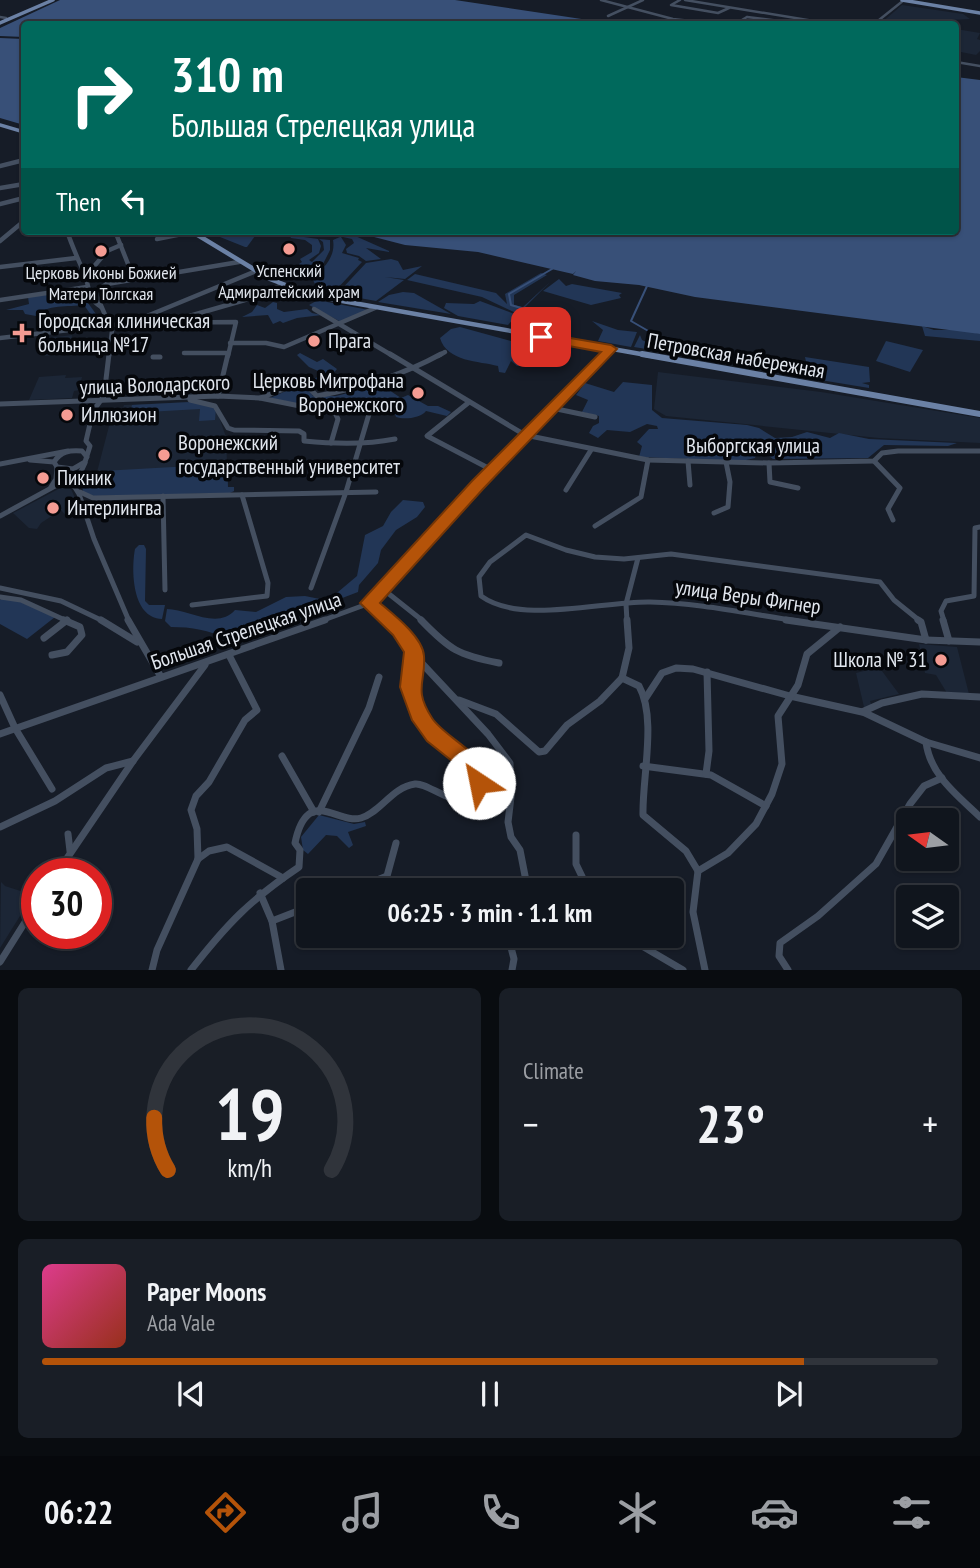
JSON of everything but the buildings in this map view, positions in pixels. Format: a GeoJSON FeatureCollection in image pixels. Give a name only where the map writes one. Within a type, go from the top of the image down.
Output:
{"type":"FeatureCollection","features":[{"type":"Feature","properties":{"kind":"main road"},"geometry":{"type":"LineString","coordinates":[[0,20],[47,0]]}},
{"type":"Feature","properties":{"kind":"main road"},"geometry":{"type":"LineString","coordinates":[[0,20],[53,0]]}},
{"type":"Feature","properties":{"kind":"main road"},"geometry":{"type":"LineString","coordinates":[[903,0],[980,13]]}},
{"type":"Feature","properties":{"kind":"main road"},"geometry":{"type":"LineString","coordinates":[[909,0],[980,13]]}},
{"type":"Feature","properties":{"kind":"main road"},"geometry":{"type":"LineString","coordinates":[[0,125],[21,131]]}},
{"type":"Feature","properties":{"kind":"main road","name":"Петровская набережная"},"geometry":{"type":"LineString","coordinates":[[198,235],[239,262],[282,285],[314,296],[980,414]]}},
{"type":"Feature","properties":{"kind":"street"},"geometry":{"type":"LineString","coordinates":[[601,0],[624,8],[691,21]]}},
{"type":"Feature","properties":{"kind":"street"},"geometry":{"type":"LineString","coordinates":[[608,16],[643,0]]}},
{"type":"Feature","properties":{"kind":"street"},"geometry":{"type":"LineString","coordinates":[[680,0],[671,5],[718,13],[729,8]]}},
{"type":"Feature","properties":{"kind":"street"},"geometry":{"type":"LineString","coordinates":[[685,0],[813,21]]}},
{"type":"Feature","properties":{"kind":"street"},"geometry":{"type":"LineString","coordinates":[[878,21],[903,0]]}},
{"type":"Feature","properties":{"kind":"street"},"geometry":{"type":"LineString","coordinates":[[740,21],[757,12]]}},
{"type":"Feature","properties":{"kind":"street"},"geometry":{"type":"LineString","coordinates":[[747,17],[780,21]]}},
{"type":"Feature","properties":{"kind":"street"},"geometry":{"type":"LineString","coordinates":[[959,62],[980,66]]}},
{"type":"Feature","properties":{"kind":"street"},"geometry":{"type":"LineString","coordinates":[[0,166],[21,161]]}},
{"type":"Feature","properties":{"kind":"street"},"geometry":{"type":"LineString","coordinates":[[0,188],[21,184]]}},
{"type":"Feature","properties":{"kind":"street"},"geometry":{"type":"LineString","coordinates":[[0,204],[20,199]]}},
{"type":"Feature","properties":{"kind":"street"},"geometry":{"type":"LineString","coordinates":[[0,241],[21,224]]}},
{"type":"Feature","properties":{"kind":"street"},"geometry":{"type":"LineString","coordinates":[[0,232],[12,231]]}},
{"type":"Feature","properties":{"kind":"street"},"geometry":{"type":"LineString","coordinates":[[68,235],[94,302],[101,307]]}},
{"type":"Feature","properties":{"kind":"street"},"geometry":{"type":"LineString","coordinates":[[117,235],[130,269]]}},
{"type":"Feature","properties":{"kind":"street"},"geometry":{"type":"LineString","coordinates":[[157,239],[174,235]]}},
{"type":"Feature","properties":{"kind":"street"},"geometry":{"type":"LineString","coordinates":[[86,276],[107,251],[121,244]]}},
{"type":"Feature","properties":{"kind":"street"},"geometry":{"type":"LineString","coordinates":[[0,267],[76,258]]}},
{"type":"Feature","properties":{"kind":"street"},"geometry":{"type":"LineString","coordinates":[[46,491],[56,479],[58,455],[86,441],[96,402],[104,396],[111,327],[96,294],[103,286],[239,262]]}},
{"type":"Feature","properties":{"kind":"street"},"geometry":{"type":"LineString","coordinates":[[130,323],[257,271]]}},
{"type":"Feature","properties":{"kind":"street"},"geometry":{"type":"LineString","coordinates":[[167,322],[245,300],[282,285]]}},
{"type":"Feature","properties":{"kind":"street"},"geometry":{"type":"LineString","coordinates":[[0,300],[88,287]]}},
{"type":"Feature","properties":{"kind":"street"},"geometry":{"type":"LineString","coordinates":[[230,343],[266,343],[284,347],[376,308]]}},
{"type":"Feature","properties":{"kind":"street"},"geometry":{"type":"LineString","coordinates":[[314,309],[525,435]]}},
{"type":"Feature","properties":{"kind":"street"},"geometry":{"type":"LineString","coordinates":[[0,338],[130,323],[226,319],[236,322],[218,397]]}},
{"type":"Feature","properties":{"kind":"street","name":"Большая Стрелецкая улица"},"geometry":{"type":"LineString","coordinates":[[0,734],[229,655],[369,603],[384,590],[525,435],[611,349]]}},
{"type":"Feature","properties":{"kind":"street"},"geometry":{"type":"LineString","coordinates":[[310,389],[317,396],[339,392],[414,369],[445,352]]}},
{"type":"Feature","properties":{"kind":"street"},"geometry":{"type":"LineString","coordinates":[[184,353],[228,353]]}},
{"type":"Feature","properties":{"kind":"street"},"geometry":{"type":"LineString","coordinates":[[153,357],[160,357]]}},
{"type":"Feature","properties":{"kind":"street"},"geometry":{"type":"LineString","coordinates":[[259,380],[263,397],[335,413],[338,419],[331,443]]}},
{"type":"Feature","properties":{"kind":"street","name":"улица Володарского"},"geometry":{"type":"LineString","coordinates":[[0,404],[263,397],[308,380]]}},
{"type":"Feature","properties":{"kind":"street"},"geometry":{"type":"LineString","coordinates":[[177,398],[218,405],[228,428],[299,431],[303,434],[304,441],[331,443],[361,444],[395,439]]}},
{"type":"Feature","properties":{"kind":"street"},"geometry":{"type":"LineString","coordinates":[[468,403],[427,436],[492,470]]}},
{"type":"Feature","properties":{"kind":"street"},"geometry":{"type":"LineString","coordinates":[[552,408],[596,417]]}},
{"type":"Feature","properties":{"kind":"street"},"geometry":{"type":"LineString","coordinates":[[311,588],[346,492],[369,414]]}},
{"type":"Feature","properties":{"kind":"street","name":"Выборгская улица"},"geometry":{"type":"LineString","coordinates":[[525,435],[648,460],[769,463],[874,461],[882,453],[898,451],[980,452]]}},
{"type":"Feature","properties":{"kind":"street"},"geometry":{"type":"LineString","coordinates":[[76,482],[90,446],[86,441]]}},
{"type":"Feature","properties":{"kind":"street"},"geometry":{"type":"LineString","coordinates":[[0,465],[70,450],[82,451],[86,459]]}},
{"type":"Feature","properties":{"kind":"street"},"geometry":{"type":"LineString","coordinates":[[566,490],[592,450]]}},
{"type":"Feature","properties":{"kind":"street"},"geometry":{"type":"LineString","coordinates":[[0,465],[35,459],[69,471],[80,492],[92,535],[137,642],[161,677]]}},
{"type":"Feature","properties":{"kind":"street"},"geometry":{"type":"LineString","coordinates":[[0,516],[59,483],[69,471],[86,459]]}},
{"type":"Feature","properties":{"kind":"street"},"geometry":{"type":"LineString","coordinates":[[595,526],[641,497],[648,460]]}},
{"type":"Feature","properties":{"kind":"street"},"geometry":{"type":"LineString","coordinates":[[688,461],[690,485]]}},
{"type":"Feature","properties":{"kind":"street"},"geometry":{"type":"LineString","coordinates":[[874,461],[900,488],[887,509],[893,520]]}},
{"type":"Feature","properties":{"kind":"street"},"geometry":{"type":"LineString","coordinates":[[714,513],[728,507],[730,482],[726,462]]}},
{"type":"Feature","properties":{"kind":"street"},"geometry":{"type":"LineString","coordinates":[[769,463],[769,482],[798,488]]}},
{"type":"Feature","properties":{"kind":"street"},"geometry":{"type":"LineString","coordinates":[[59,483],[76,482]]}},
{"type":"Feature","properties":{"kind":"street"},"geometry":{"type":"LineString","coordinates":[[80,492],[93,498],[376,492]]}},
{"type":"Feature","properties":{"kind":"street"},"geometry":{"type":"LineString","coordinates":[[192,606],[267,596],[268,583],[242,495]]}},
{"type":"Feature","properties":{"kind":"street"},"geometry":{"type":"LineString","coordinates":[[163,496],[165,590]]}},
{"type":"Feature","properties":{"kind":"street"},"geometry":{"type":"LineString","coordinates":[[949,641],[941,611],[946,601],[974,596],[972,580],[978,560],[975,528],[980,527]]}},
{"type":"Feature","properties":{"kind":"street","name":"улица Веры Фигнер"},"geometry":{"type":"LineString","coordinates":[[638,558],[590,556],[547,546],[526,535],[490,562],[479,577],[481,596],[511,608],[552,610],[647,601],[681,604],[926,640],[980,642]]}},
{"type":"Feature","properties":{"kind":"street"},"geometry":{"type":"LineString","coordinates":[[453,696],[476,708],[496,714],[539,752],[545,751],[567,725],[600,701],[622,678],[629,648],[626,604],[629,600],[631,578],[638,558],[653,554],[671,554],[880,582],[890,599],[907,614],[922,622],[926,640]]}},
{"type":"Feature","properties":{"kind":"street"},"geometry":{"type":"LineString","coordinates":[[0,588],[43,597],[89,613],[121,635],[137,642]]}},
{"type":"Feature","properties":{"kind":"street"},"geometry":{"type":"LineString","coordinates":[[384,590],[421,619],[447,647],[469,657],[499,663]]}},
{"type":"Feature","properties":{"kind":"street"},"geometry":{"type":"LineString","coordinates":[[0,597],[21,600],[80,626],[82,635],[67,652],[52,654]]}},
{"type":"Feature","properties":{"kind":"street"},"geometry":{"type":"LineString","coordinates":[[369,603],[400,630],[431,677],[453,696],[488,734],[510,763],[511,797],[508,822],[511,837],[520,850],[525,878]]}},
{"type":"Feature","properties":{"kind":"street"},"geometry":{"type":"LineString","coordinates":[[44,638],[66,620]]}},
{"type":"Feature","properties":{"kind":"street"},"geometry":{"type":"LineString","coordinates":[[698,871],[728,853],[756,824],[782,764],[778,716],[798,685],[807,654],[840,627]]}},
{"type":"Feature","properties":{"kind":"street"},"geometry":{"type":"LineString","coordinates":[[152,970],[157,950],[198,859],[197,829],[191,810],[196,796],[209,782],[245,720],[257,710],[229,655]]}},
{"type":"Feature","properties":{"kind":"street"},"geometry":{"type":"LineString","coordinates":[[282,756],[316,812],[349,820],[360,818],[396,792],[415,784],[427,787],[445,798],[453,799],[470,794],[476,789],[480,776],[474,767],[434,736],[419,713],[409,687],[415,656]]}},
{"type":"Feature","properties":{"kind":"street"},"geometry":{"type":"LineString","coordinates":[[67,858],[133,761],[206,663]]}},
{"type":"Feature","properties":{"kind":"street"},"geometry":{"type":"LineString","coordinates":[[645,699],[662,673],[684,667],[707,671],[790,696],[862,712],[926,742],[980,758]]}},
{"type":"Feature","properties":{"kind":"street"},"geometry":{"type":"LineString","coordinates":[[706,774],[709,751],[707,671]]}},
{"type":"Feature","properties":{"kind":"street"},"geometry":{"type":"LineString","coordinates":[[191,970],[229,922],[260,893],[299,867],[300,850],[295,843],[297,831],[316,812],[369,708],[379,677]]}},
{"type":"Feature","properties":{"kind":"street"},"geometry":{"type":"LineString","coordinates":[[622,678],[636,683],[645,699],[647,715],[640,792],[643,815],[686,851],[698,871],[693,912],[705,970]]}},
{"type":"Feature","properties":{"kind":"street"},"geometry":{"type":"LineString","coordinates":[[862,712],[882,702],[922,694],[980,697]]}},
{"type":"Feature","properties":{"kind":"street"},"geometry":{"type":"LineString","coordinates":[[0,695],[15,728],[52,789]]}},
{"type":"Feature","properties":{"kind":"street"},"geometry":{"type":"LineString","coordinates":[[926,742],[930,759],[942,779],[980,817]]}},
{"type":"Feature","properties":{"kind":"street"},"geometry":{"type":"LineString","coordinates":[[0,827],[55,801],[106,768],[133,761]]}},
{"type":"Feature","properties":{"kind":"street"},"geometry":{"type":"LineString","coordinates":[[643,766],[706,774],[766,806]]}},
{"type":"Feature","properties":{"kind":"street"},"geometry":{"type":"LineString","coordinates":[[788,970],[779,956],[780,943],[818,916],[876,864],[910,804],[925,786],[942,779]]}},
{"type":"Feature","properties":{"kind":"street"},"geometry":{"type":"LineString","coordinates":[[68,834],[71,852]]}},
{"type":"Feature","properties":{"kind":"street"},"geometry":{"type":"LineString","coordinates":[[576,835],[572,857],[579,878]]}},
{"type":"Feature","properties":{"kind":"street"},"geometry":{"type":"LineString","coordinates":[[382,878],[387,876],[396,843]]}},
{"type":"Feature","properties":{"kind":"street"},"geometry":{"type":"LineString","coordinates":[[198,859],[209,851],[227,847],[283,878]]}},
{"type":"Feature","properties":{"kind":"street"},"geometry":{"type":"LineString","coordinates":[[260,893],[272,921],[281,970]]}},
{"type":"Feature","properties":{"kind":"street"},"geometry":{"type":"LineString","coordinates":[[272,921],[296,912]]}},
{"type":"Feature","properties":{"kind":"street"},"geometry":{"type":"LineString","coordinates":[[0,962],[21,929]]}},
{"type":"Feature","properties":{"kind":"street"},"geometry":{"type":"LineString","coordinates":[[511,948],[514,959],[512,970]]}},
{"type":"Feature","properties":{"kind":"street"},"geometry":{"type":"LineString","coordinates":[[645,948],[683,970]]}},
{"type":"Feature","properties":{"kind":"shaded area"},"geometry":{"type":"Polygon","coordinates":[[[60,0],[455,0],[595,21],[21,21],[21,37],[0,36],[0,28],[60,0]]]}},
{"type":"Feature","properties":{"kind":"shaded area"},"geometry":{"type":"Polygon","coordinates":[[[902,5],[963,14],[970,19],[931,21],[883,21],[902,5]]]}},
{"type":"Feature","properties":{"kind":"shaded area"},"geometry":{"type":"Polygon","coordinates":[[[959,30],[980,33],[977,39],[980,40],[980,51],[976,55],[959,52],[959,30]]]}},
{"type":"Feature","properties":{"kind":"shaded area"},"geometry":{"type":"Polygon","coordinates":[[[0,38],[21,39],[21,124],[0,118],[0,38]]]}},
{"type":"Feature","properties":{"kind":"shaded area"},"geometry":{"type":"Polygon","coordinates":[[[959,77],[980,80],[980,334],[695,297],[639,285],[595,281],[573,275],[576,271],[573,274],[478,252],[405,245],[366,235],[959,235],[959,77]]]}},
{"type":"Feature","properties":{"kind":"shaded area"},"geometry":{"type":"Polygon","coordinates":[[[215,235],[255,236],[245,247],[215,235]]]}},
{"type":"Feature","properties":{"kind":"shaded area"},"geometry":{"type":"Polygon","coordinates":[[[290,235],[328,237],[304,237],[318,239],[321,246],[319,253],[309,260],[312,262],[324,250],[323,242],[319,239],[330,240],[330,250],[323,264],[313,262],[320,267],[308,277],[299,264],[302,262],[300,259],[312,252],[312,245],[305,240],[291,238],[290,235]]]}},
{"type":"Feature","properties":{"kind":"shaded area"},"geometry":{"type":"Polygon","coordinates":[[[346,235],[341,237],[346,245],[342,253],[359,258],[362,262],[331,293],[318,290],[312,278],[331,257],[333,240],[340,237],[334,236],[346,235]]]}},
{"type":"Feature","properties":{"kind":"shaded area"},"geometry":{"type":"Polygon","coordinates":[[[353,235],[389,252],[366,248],[381,259],[366,261],[347,253],[346,249],[354,243],[352,239],[343,237],[353,235]]]}},
{"type":"Feature","properties":{"kind":"shaded area"},"geometry":{"type":"Polygon","coordinates":[[[391,259],[398,261],[403,270],[422,266],[405,279],[385,277],[404,280],[376,301],[337,294],[366,263],[391,259]]]}},
{"type":"Feature","properties":{"kind":"shaded area"},"geometry":{"type":"Polygon","coordinates":[[[541,273],[547,275],[514,295],[514,305],[523,307],[550,282],[518,314],[482,297],[407,280],[415,274],[496,293],[507,304],[505,294],[541,273]]]}},
{"type":"Feature","properties":{"kind":"shaded area"},"geometry":{"type":"Polygon","coordinates":[[[559,279],[566,286],[572,284],[622,293],[619,295],[621,298],[591,305],[543,291],[559,279]]]}},
{"type":"Feature","properties":{"kind":"shaded area"},"geometry":{"type":"Polygon","coordinates":[[[414,293],[451,314],[378,302],[389,295],[414,293]]]}},
{"type":"Feature","properties":{"kind":"shaded area"},"geometry":{"type":"Polygon","coordinates":[[[53,294],[53,299],[83,296],[96,314],[91,315],[84,305],[52,308],[36,316],[25,314],[23,310],[6,310],[29,304],[28,297],[53,294]]]}},
{"type":"Feature","properties":{"kind":"shaded area"},"geometry":{"type":"Polygon","coordinates":[[[318,300],[369,310],[341,322],[309,305],[318,300]]]}},
{"type":"Feature","properties":{"kind":"shaded area"},"geometry":{"type":"Polygon","coordinates":[[[480,301],[517,315],[508,325],[458,316],[444,308],[446,303],[474,304],[480,301]]]}},
{"type":"Feature","properties":{"kind":"shaded area"},"geometry":{"type":"Polygon","coordinates":[[[273,302],[277,303],[277,309],[284,312],[307,309],[322,315],[273,324],[268,315],[242,317],[252,312],[257,305],[265,308],[273,302]]]}},
{"type":"Feature","properties":{"kind":"shaded area"},"geometry":{"type":"Polygon","coordinates":[[[592,321],[618,330],[637,332],[631,347],[598,341],[603,330],[592,321]]]}},
{"type":"Feature","properties":{"kind":"shaded area"},"geometry":{"type":"Polygon","coordinates":[[[922,326],[934,330],[962,330],[980,334],[980,341],[925,336],[922,326]]]}},
{"type":"Feature","properties":{"kind":"shaded area"},"geometry":{"type":"Polygon","coordinates":[[[460,327],[511,341],[531,339],[540,343],[522,366],[511,361],[505,373],[499,372],[498,366],[464,359],[449,352],[440,338],[451,329],[460,327]]]}},
{"type":"Feature","properties":{"kind":"shaded area"},"geometry":{"type":"Polygon","coordinates":[[[72,335],[70,353],[45,356],[48,338],[72,335]]]}},
{"type":"Feature","properties":{"kind":"shaded area"},"geometry":{"type":"Polygon","coordinates":[[[640,335],[642,340],[657,345],[704,351],[702,358],[634,347],[640,335]]]}},
{"type":"Feature","properties":{"kind":"shaded area"},"geometry":{"type":"Polygon","coordinates":[[[886,341],[923,350],[910,372],[876,361],[886,341]]]}},
{"type":"Feature","properties":{"kind":"shaded area"},"geometry":{"type":"Polygon","coordinates":[[[735,351],[745,352],[756,362],[779,362],[788,366],[785,374],[733,365],[735,351]]]}},
{"type":"Feature","properties":{"kind":"shaded area"},"geometry":{"type":"Polygon","coordinates":[[[300,353],[317,362],[323,359],[337,369],[328,380],[307,387],[313,396],[336,396],[360,390],[386,388],[401,398],[408,395],[428,406],[438,406],[451,412],[447,416],[426,411],[416,417],[403,418],[396,417],[393,408],[380,404],[343,413],[270,398],[320,376],[318,371],[309,367],[297,355],[300,353]]]}},
{"type":"Feature","properties":{"kind":"shaded area"},"geometry":{"type":"Polygon","coordinates":[[[805,357],[869,367],[870,382],[862,383],[869,385],[869,388],[790,375],[791,372],[817,376],[790,370],[788,362],[807,366],[805,357]]]}},
{"type":"Feature","properties":{"kind":"shaded area"},"geometry":{"type":"Polygon","coordinates":[[[658,372],[821,392],[980,418],[980,443],[879,438],[666,416],[654,409],[658,372]]]}},
{"type":"Feature","properties":{"kind":"shaded area"},"geometry":{"type":"Polygon","coordinates":[[[66,375],[65,378],[82,377],[79,390],[74,391],[72,398],[29,400],[39,377],[66,375]]]}},
{"type":"Feature","properties":{"kind":"shaded area"},"geometry":{"type":"Polygon","coordinates":[[[623,382],[652,385],[652,410],[662,418],[747,425],[759,428],[775,438],[792,437],[807,432],[830,438],[839,433],[869,439],[957,443],[948,446],[884,445],[868,458],[773,459],[766,454],[757,453],[755,458],[742,461],[639,457],[642,446],[637,442],[649,429],[658,429],[657,426],[647,424],[630,432],[607,430],[598,438],[589,433],[593,426],[599,423],[599,416],[582,412],[588,400],[576,395],[585,383],[614,392],[623,382]]]}},
{"type":"Feature","properties":{"kind":"shaded area","name":"Воронежский государственный университет"},"geometry":{"type":"Polygon","coordinates":[[[190,402],[216,408],[226,437],[228,487],[92,491],[113,411],[123,408],[124,405],[190,402]]]}},
{"type":"Feature","properties":{"kind":"shaded area"},"geometry":{"type":"Polygon","coordinates":[[[190,402],[216,408],[215,420],[199,421],[200,409],[130,413],[132,405],[190,402]]]}},
{"type":"Feature","properties":{"kind":"shaded area"},"geometry":{"type":"Polygon","coordinates":[[[227,464],[228,487],[234,487],[234,491],[230,493],[94,496],[83,492],[81,475],[84,472],[227,464]]]}},
{"type":"Feature","properties":{"kind":"shaded area"},"geometry":{"type":"Polygon","coordinates":[[[66,485],[71,489],[82,514],[68,518],[61,510],[41,523],[37,529],[29,528],[13,513],[66,485]]]}},
{"type":"Feature","properties":{"kind":"shaded area"},"geometry":{"type":"Polygon","coordinates":[[[403,500],[423,502],[425,507],[417,517],[396,530],[381,550],[378,563],[359,585],[358,592],[311,610],[263,621],[226,639],[200,630],[171,627],[165,621],[167,609],[220,618],[235,610],[256,612],[286,597],[305,596],[320,599],[338,592],[357,576],[365,535],[383,526],[391,512],[403,500]]]}},
{"type":"Feature","properties":{"kind":"shaded area"},"geometry":{"type":"Polygon","coordinates":[[[144,545],[146,549],[145,601],[149,605],[165,605],[162,619],[152,617],[139,602],[134,580],[134,558],[135,549],[144,545]]]}},
{"type":"Feature","properties":{"kind":"shaded area"},"geometry":{"type":"Polygon","coordinates":[[[3,598],[19,601],[55,617],[27,639],[0,624],[0,600],[3,598]]]}},
{"type":"Feature","properties":{"kind":"shaded area","name":"Школа № 31"},"geometry":{"type":"Polygon","coordinates":[[[919,644],[957,647],[969,694],[947,693],[936,675],[925,673],[919,644]]]}},
{"type":"Feature","properties":{"kind":"shaded area"},"geometry":{"type":"Polygon","coordinates":[[[879,667],[899,694],[870,701],[872,707],[864,707],[856,673],[879,667]]]}},
{"type":"Feature","properties":{"kind":"shaded area"},"geometry":{"type":"Polygon","coordinates":[[[319,815],[354,824],[365,822],[366,826],[348,832],[353,845],[349,848],[337,836],[326,835],[308,854],[303,850],[301,837],[319,815]]]}},
{"type":"Feature","properties":{"kind":"shaded area"},"geometry":{"type":"Polygon","coordinates":[[[1,882],[21,891],[21,914],[0,948],[1,882]]]}},
{"type":"Feature","properties":{"kind":"waterway"},"geometry":{"type":"LineString","coordinates":[[521,308],[511,305],[509,294],[552,269]]}},
{"type":"Feature","properties":{"kind":"waterway"},"geometry":{"type":"LineString","coordinates":[[647,286],[631,321],[657,336]]}},
{"type":"Feature","properties":{"kind":"place","name":"Успенский Адмиралтейский храм"},"geometry":{"type":"Point","coordinates":[289,249]}},
{"type":"Feature","properties":{"kind":"place","name":"Церковь Иконы Божией Матери Толгская"},"geometry":{"type":"Point","coordinates":[101,251]}},
{"type":"Feature","properties":{"kind":"place","name":"Городская клиническая больница №17"},"geometry":{"type":"Point","coordinates":[22,333]}},
{"type":"Feature","properties":{"kind":"place","name":"Прага"},"geometry":{"type":"Point","coordinates":[314,341]}},
{"type":"Feature","properties":{"kind":"place","name":"Церковь Митрофана Воронежского"},"geometry":{"type":"Point","coordinates":[418,393]}},
{"type":"Feature","properties":{"kind":"place","name":"Иллюзион"},"geometry":{"type":"Point","coordinates":[67,415]}},
{"type":"Feature","properties":{"kind":"place","name":"Воронежский государственный университет"},"geometry":{"type":"Point","coordinates":[164,455]}},
{"type":"Feature","properties":{"kind":"place","name":"Пикник"},"geometry":{"type":"Point","coordinates":[43,478]}},
{"type":"Feature","properties":{"kind":"place","name":"Интерлингва"},"geometry":{"type":"Point","coordinates":[53,508]}},
{"type":"Feature","properties":{"kind":"place","name":"Школа № 31"},"geometry":{"type":"Point","coordinates":[941,660]}},
{"type":"Feature","properties":{"kind":"route"},"geometry":{"type":"LineString","coordinates":[[479,783],[480,776],[474,767],[434,736],[422,720],[409,687],[415,656],[413,650],[400,630],[369,603],[384,590],[478,485],[611,349],[541,337]]}}]}
